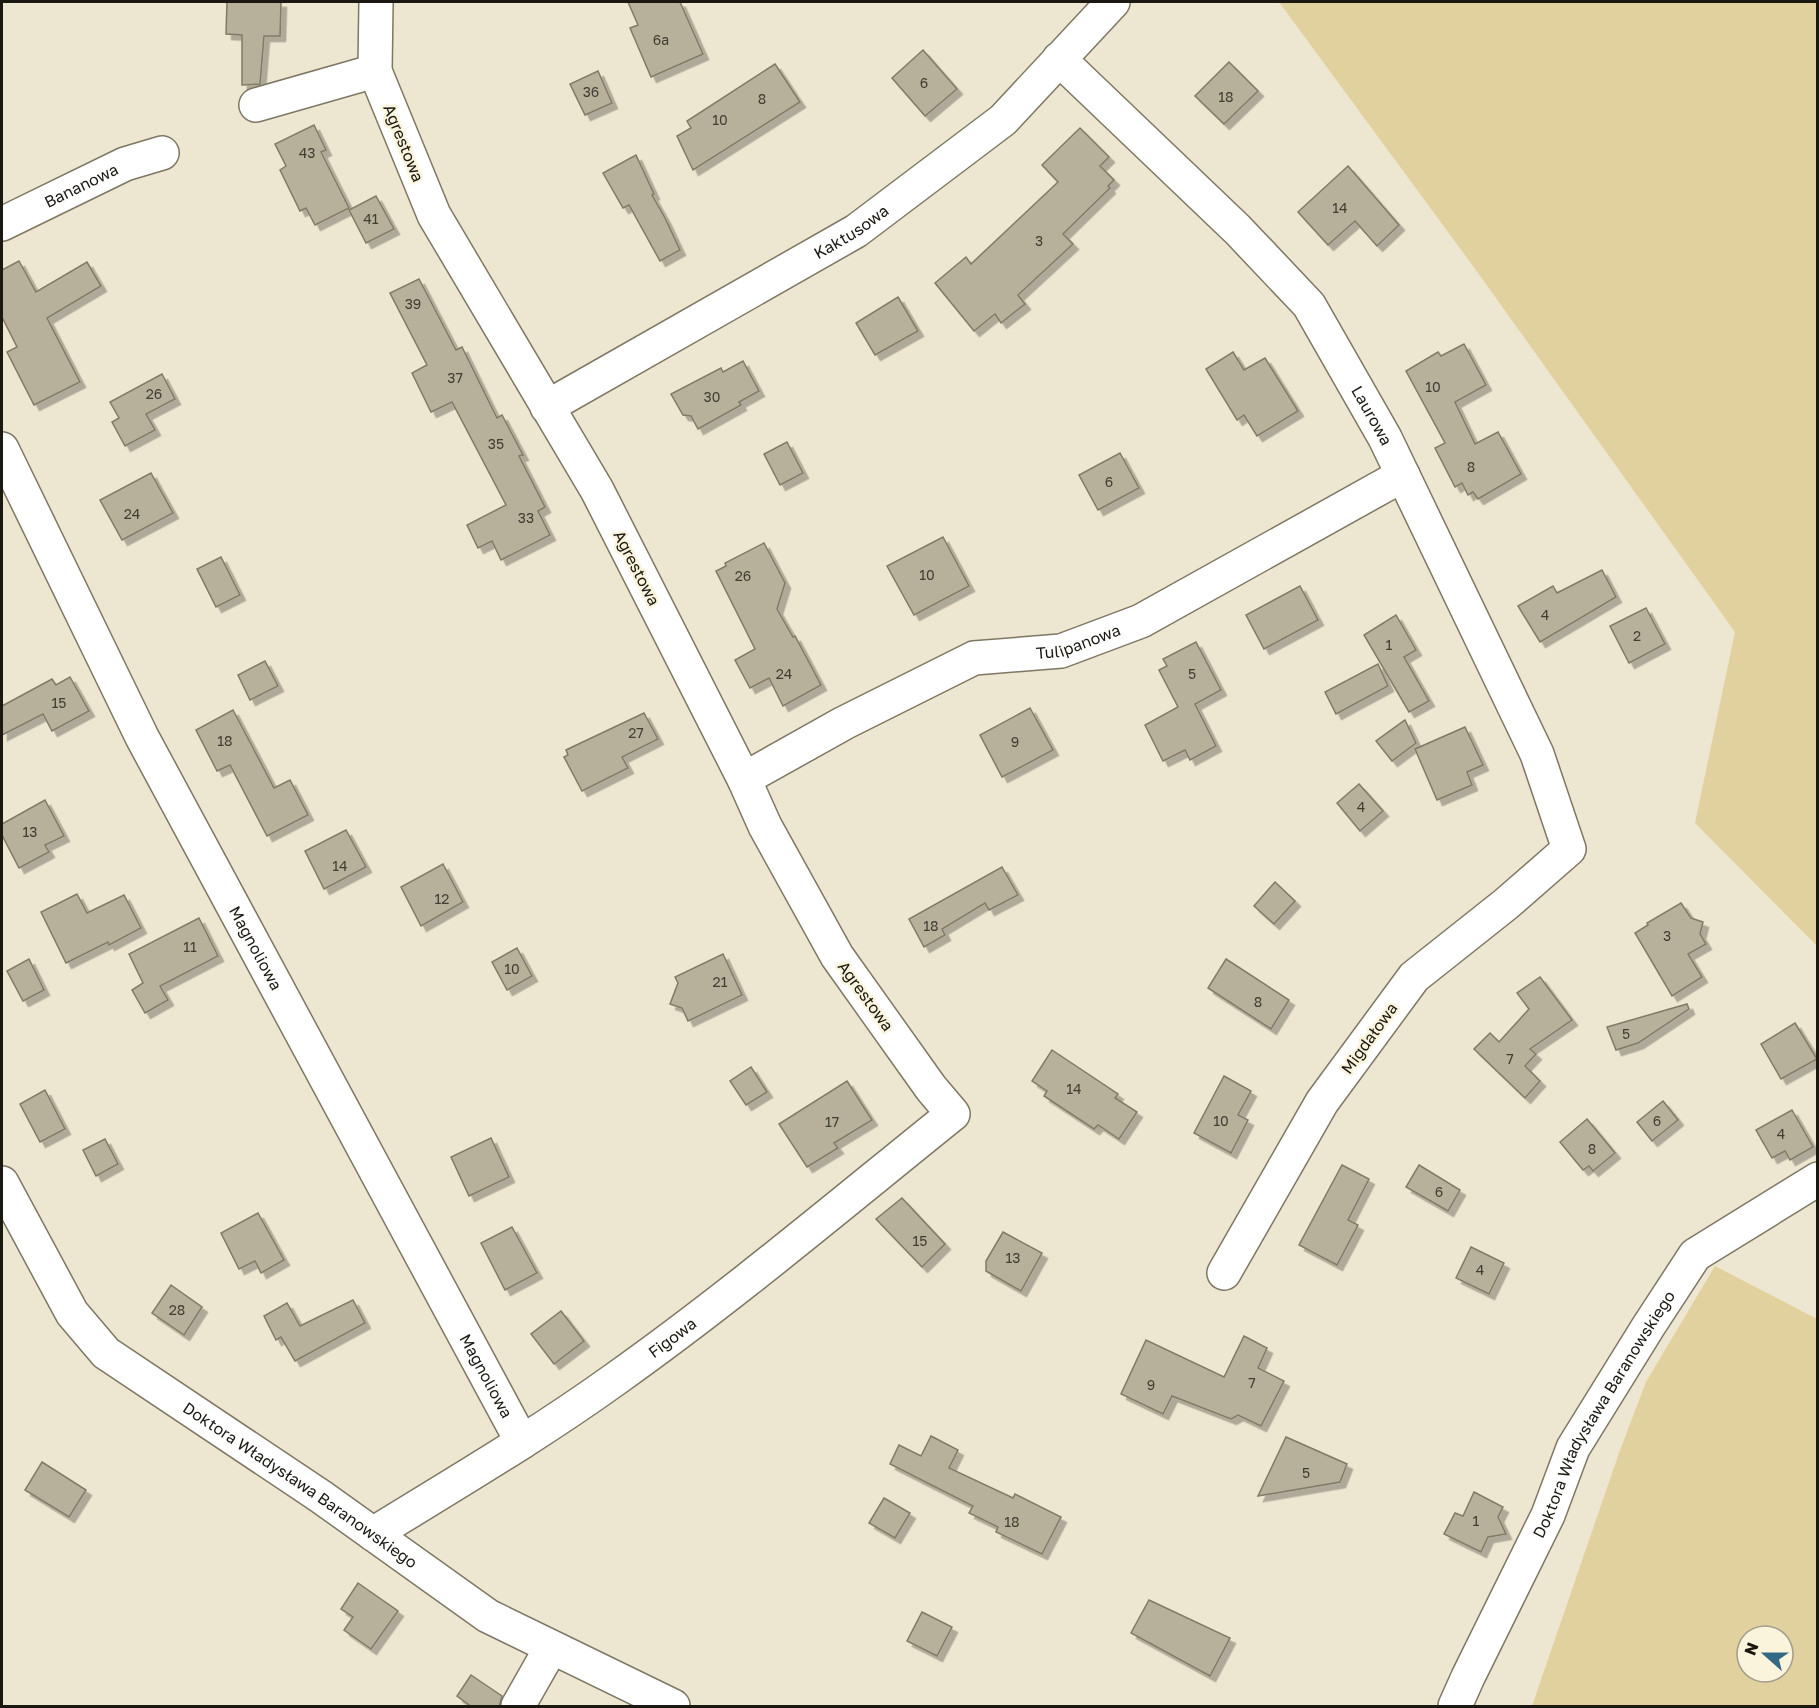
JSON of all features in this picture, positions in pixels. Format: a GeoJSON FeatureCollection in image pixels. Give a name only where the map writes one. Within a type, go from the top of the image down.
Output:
{"type":"FeatureCollection","features":[{"type":"Feature","properties":{"kind":"street","name":"Agrestowa"},"geometry":{"type":"LineString","coordinates":[[376,2],[375,71],[434,215],[597,490],[744,779],[765,826],[837,956],[953,1114]]}},
{"type":"Feature","properties":{"kind":"street","name":"Kaktusowa"},"geometry":{"type":"LineString","coordinates":[[547,406],[856,231],[1003,120],[1113,2]]}},
{"type":"Feature","properties":{"kind":"street","name":"Laurowa"},"geometry":{"type":"LineString","coordinates":[[1059,59],[1238,230],[1309,305],[1403,475],[1537,754],[1569,849]]}},
{"type":"Feature","properties":{"kind":"street"},"geometry":{"type":"LineString","coordinates":[[256,105],[375,71]]}},
{"type":"Feature","properties":{"kind":"street","name":"Bananowa"},"geometry":{"type":"LineString","coordinates":[[2,224],[108,171],[162,153]]}},
{"type":"Feature","properties":{"kind":"street","name":"Magnoliowa"},"geometry":{"type":"LineString","coordinates":[[2,449],[142,737],[522,1442]]}},
{"type":"Feature","properties":{"kind":"street","name":"Tulipanowa"},"geometry":{"type":"LineString","coordinates":[[744,779],[844,723],[975,658],[1061,651],[1142,621],[1403,475]]}},
{"type":"Feature","properties":{"kind":"street","name":"Migdałowa"},"geometry":{"type":"LineString","coordinates":[[1224,1273],[1322,1102],[1414,977],[1506,904],[1569,849]]}},
{"type":"Feature","properties":{"kind":"street","name":"Figowa"},"geometry":{"type":"LineString","coordinates":[[373,1534],[522,1442],[611,1382],[706,1313],[953,1114]]}},
{"type":"Feature","properties":{"kind":"street","name":"Doktora Władysława Baranowskiego"},"geometry":{"type":"LineString","coordinates":[[1455,1707],[1467,1677],[1548,1515],[1573,1448],[1695,1255],[1818,1179]]}},
{"type":"Feature","properties":{"kind":"street","name":"Doktora Władysława Baranowskiego"},"geometry":{"type":"LineString","coordinates":[[4,1195],[72,1313],[106,1353],[320,1496],[488,1616],[673,1707]]}},
{"type":"Feature","properties":{"kind":"street"},"geometry":{"type":"LineString","coordinates":[[518,1707],[551,1648]]}},
{"type":"Feature","properties":{"kind":"shaded area"},"geometry":{"type":"Polygon","coordinates":[[[1279,2],[1817,2],[1817,946],[1695,823],[1735,632],[1473,266],[1279,2]]]}},
{"type":"Feature","properties":{"kind":"shaded area"},"geometry":{"type":"Polygon","coordinates":[[[1715,1266],[1817,1319],[1817,1706],[1532,1706],[1619,1453],[1646,1382],[1715,1266]]]}},
{"type":"Feature","properties":{"kind":"building"},"geometry":{"type":"Polygon","coordinates":[[[227,2],[281,2],[280,36],[264,36],[260,84],[242,85],[242,35],[226,34],[227,2]]]}},
{"type":"Feature","properties":{"kind":"building"},"geometry":{"type":"Polygon","coordinates":[[[628,2],[680,2],[703,54],[651,77],[630,28],[638,25],[628,2]]]}},
{"type":"Feature","properties":{"kind":"building"},"geometry":{"type":"Polygon","coordinates":[[[923,50],[957,89],[925,116],[892,78],[923,50]]]}},
{"type":"Feature","properties":{"kind":"building"},"geometry":{"type":"Polygon","coordinates":[[[1229,62],[1258,91],[1224,124],[1195,96],[1229,62]]]}},
{"type":"Feature","properties":{"kind":"building"},"geometry":{"type":"Polygon","coordinates":[[[775,64],[800,102],[693,170],[677,136],[691,128],[687,121],[775,64]]]}},
{"type":"Feature","properties":{"kind":"building"},"geometry":{"type":"Polygon","coordinates":[[[598,71],[612,103],[585,115],[570,84],[598,71]]]}},
{"type":"Feature","properties":{"kind":"building"},"geometry":{"type":"Polygon","coordinates":[[[314,125],[326,150],[321,152],[349,208],[315,225],[306,208],[300,211],[280,170],[286,166],[275,144],[314,125]]]}},
{"type":"Feature","properties":{"kind":"building"},"geometry":{"type":"Polygon","coordinates":[[[1080,128],[1109,157],[1100,166],[1114,180],[1108,186],[1110,188],[1063,234],[1073,244],[1018,295],[1025,304],[1001,323],[995,314],[974,331],[935,283],[966,257],[971,264],[1058,182],[1042,165],[1080,128]]]}},
{"type":"Feature","properties":{"kind":"building"},"geometry":{"type":"Polygon","coordinates":[[[636,155],[654,194],[652,195],[680,250],[660,261],[629,205],[623,208],[603,173],[636,155]]]}},
{"type":"Feature","properties":{"kind":"building"},"geometry":{"type":"Polygon","coordinates":[[[1348,166],[1399,225],[1377,246],[1355,221],[1328,245],[1298,212],[1348,166]]]}},
{"type":"Feature","properties":{"kind":"building"},"geometry":{"type":"Polygon","coordinates":[[[376,196],[394,229],[366,243],[349,210],[376,196]]]}},
{"type":"Feature","properties":{"kind":"building"},"geometry":{"type":"Polygon","coordinates":[[[19,261],[36,292],[87,262],[101,286],[47,318],[80,382],[34,405],[7,352],[17,347],[2,317],[2,270],[19,261]]]}},
{"type":"Feature","properties":{"kind":"building"},"geometry":{"type":"Polygon","coordinates":[[[419,279],[456,350],[462,347],[497,418],[502,415],[523,455],[519,456],[545,507],[538,511],[550,535],[501,560],[492,541],[478,548],[467,525],[506,505],[452,402],[431,412],[412,373],[427,365],[390,293],[419,279]]]}},
{"type":"Feature","properties":{"kind":"building"},"geometry":{"type":"Polygon","coordinates":[[[898,297],[918,331],[875,355],[856,323],[898,297]]]}},
{"type":"Feature","properties":{"kind":"building"},"geometry":{"type":"Polygon","coordinates":[[[1464,344],[1486,385],[1455,402],[1475,444],[1498,432],[1521,474],[1478,499],[1473,492],[1468,495],[1462,483],[1455,487],[1435,448],[1445,443],[1406,371],[1438,352],[1441,356],[1464,344]]]}},
{"type":"Feature","properties":{"kind":"building"},"geometry":{"type":"Polygon","coordinates":[[[1233,352],[1244,370],[1265,358],[1298,411],[1257,436],[1244,415],[1237,420],[1206,369],[1233,352]]]}},
{"type":"Feature","properties":{"kind":"building"},"geometry":{"type":"Polygon","coordinates":[[[743,361],[759,391],[739,402],[741,405],[698,429],[691,416],[683,415],[671,394],[721,368],[723,372],[743,361]]]}},
{"type":"Feature","properties":{"kind":"building"},"geometry":{"type":"Polygon","coordinates":[[[162,374],[175,399],[146,414],[155,430],[125,446],[112,422],[119,418],[110,402],[162,374]]]}},
{"type":"Feature","properties":{"kind":"building"},"geometry":{"type":"Polygon","coordinates":[[[787,442],[803,473],[780,485],[764,454],[787,442]]]}},
{"type":"Feature","properties":{"kind":"building"},"geometry":{"type":"Polygon","coordinates":[[[1120,453],[1139,488],[1098,510],[1079,475],[1120,453]]]}},
{"type":"Feature","properties":{"kind":"building"},"geometry":{"type":"Polygon","coordinates":[[[151,473],[173,513],[122,540],[100,500],[151,473]]]}},
{"type":"Feature","properties":{"kind":"building"},"geometry":{"type":"Polygon","coordinates":[[[943,537],[969,586],[914,615],[887,566],[943,537]]]}},
{"type":"Feature","properties":{"kind":"building"},"geometry":{"type":"Polygon","coordinates":[[[764,543],[785,583],[777,609],[793,637],[795,636],[821,685],[783,706],[769,678],[750,688],[735,660],[755,649],[716,571],[726,566],[725,563],[764,543]]]}},
{"type":"Feature","properties":{"kind":"building"},"geometry":{"type":"Polygon","coordinates":[[[221,557],[240,595],[216,607],[197,569],[221,557]]]}},
{"type":"Feature","properties":{"kind":"building"},"geometry":{"type":"Polygon","coordinates":[[[1602,570],[1616,597],[1540,642],[1518,606],[1553,586],[1557,593],[1602,570]]]}},
{"type":"Feature","properties":{"kind":"building"},"geometry":{"type":"Polygon","coordinates":[[[1300,586],[1318,620],[1264,649],[1246,615],[1300,586]]]}},
{"type":"Feature","properties":{"kind":"building"},"geometry":{"type":"Polygon","coordinates":[[[1646,608],[1665,644],[1629,663],[1610,626],[1646,608]]]}},
{"type":"Feature","properties":{"kind":"building"},"geometry":{"type":"Polygon","coordinates":[[[1396,615],[1416,650],[1404,657],[1429,701],[1409,712],[1364,635],[1396,615]]]}},
{"type":"Feature","properties":{"kind":"building"},"geometry":{"type":"Polygon","coordinates":[[[1196,642],[1221,690],[1195,704],[1216,746],[1190,760],[1185,750],[1163,761],[1145,725],[1178,707],[1159,670],[1167,666],[1163,659],[1196,642]]]}},
{"type":"Feature","properties":{"kind":"building"},"geometry":{"type":"Polygon","coordinates":[[[265,661],[278,686],[250,700],[238,675],[265,661]]]}},
{"type":"Feature","properties":{"kind":"building"},"geometry":{"type":"Polygon","coordinates":[[[1378,664],[1388,686],[1336,714],[1325,692],[1378,664]]]}},
{"type":"Feature","properties":{"kind":"building"},"geometry":{"type":"Polygon","coordinates":[[[70,677],[89,711],[52,731],[43,714],[2,735],[2,706],[52,679],[56,685],[70,677]]]}},
{"type":"Feature","properties":{"kind":"building"},"geometry":{"type":"Polygon","coordinates":[[[1030,708],[1053,750],[1002,777],[980,735],[1030,708]]]}},
{"type":"Feature","properties":{"kind":"building"},"geometry":{"type":"Polygon","coordinates":[[[233,710],[274,788],[290,780],[308,815],[267,836],[230,765],[217,771],[196,730],[233,710]]]}},
{"type":"Feature","properties":{"kind":"building"},"geometry":{"type":"Polygon","coordinates":[[[644,713],[658,739],[622,757],[628,768],[582,791],[564,757],[568,755],[566,750],[644,713]]]}},
{"type":"Feature","properties":{"kind":"building"},"geometry":{"type":"Polygon","coordinates":[[[1405,720],[1416,743],[1392,761],[1376,741],[1405,720]]]}},
{"type":"Feature","properties":{"kind":"building"},"geometry":{"type":"Polygon","coordinates":[[[1465,727],[1483,765],[1467,772],[1472,785],[1437,800],[1415,749],[1465,727]]]}},
{"type":"Feature","properties":{"kind":"building"},"geometry":{"type":"Polygon","coordinates":[[[1359,784],[1383,811],[1360,831],[1337,803],[1359,784]]]}},
{"type":"Feature","properties":{"kind":"building"},"geometry":{"type":"Polygon","coordinates":[[[45,800],[64,836],[45,845],[49,852],[19,868],[2,835],[2,824],[45,800]]]}},
{"type":"Feature","properties":{"kind":"building"},"geometry":{"type":"Polygon","coordinates":[[[346,830],[366,867],[324,889],[305,851],[346,830]]]}},
{"type":"Feature","properties":{"kind":"building"},"geometry":{"type":"Polygon","coordinates":[[[443,864],[463,902],[421,926],[401,887],[443,864]]]}},
{"type":"Feature","properties":{"kind":"building"},"geometry":{"type":"Polygon","coordinates":[[[1002,867],[1018,895],[989,910],[985,903],[942,929],[945,935],[924,947],[909,919],[1002,867]]]}},
{"type":"Feature","properties":{"kind":"building"},"geometry":{"type":"Polygon","coordinates":[[[1275,882],[1295,901],[1274,924],[1254,906],[1275,882]]]}},
{"type":"Feature","properties":{"kind":"building"},"geometry":{"type":"Polygon","coordinates":[[[77,894],[87,913],[124,895],[141,928],[109,945],[108,942],[66,963],[41,912],[77,894]]]}},
{"type":"Feature","properties":{"kind":"building"},"geometry":{"type":"Polygon","coordinates":[[[1681,903],[1691,918],[1703,922],[1700,934],[1706,944],[1688,954],[1702,977],[1672,996],[1635,933],[1648,925],[1647,923],[1681,903]]]}},
{"type":"Feature","properties":{"kind":"building"},"geometry":{"type":"Polygon","coordinates":[[[199,918],[218,956],[160,986],[168,1000],[145,1013],[132,990],[143,983],[129,954],[199,918]]]}},
{"type":"Feature","properties":{"kind":"building"},"geometry":{"type":"Polygon","coordinates":[[[517,948],[532,976],[507,990],[492,962],[517,948]]]}},
{"type":"Feature","properties":{"kind":"building"},"geometry":{"type":"Polygon","coordinates":[[[723,954],[742,995],[688,1021],[682,1008],[670,1004],[678,983],[675,977],[723,954]]]}},
{"type":"Feature","properties":{"kind":"building"},"geometry":{"type":"Polygon","coordinates":[[[29,959],[44,990],[23,1001],[7,971],[29,959]]]}},
{"type":"Feature","properties":{"kind":"building"},"geometry":{"type":"Polygon","coordinates":[[[1226,959],[1289,1000],[1271,1029],[1208,988],[1226,959]]]}},
{"type":"Feature","properties":{"kind":"building"},"geometry":{"type":"Polygon","coordinates":[[[1540,977],[1572,1020],[1530,1049],[1536,1054],[1525,1066],[1540,1081],[1525,1098],[1474,1049],[1490,1033],[1499,1042],[1529,1009],[1517,993],[1540,977]]]}},
{"type":"Feature","properties":{"kind":"building"},"geometry":{"type":"Polygon","coordinates":[[[1687,1004],[1689,1009],[1638,1043],[1616,1050],[1607,1027],[1687,1004]]]}},
{"type":"Feature","properties":{"kind":"building"},"geometry":{"type":"Polygon","coordinates":[[[1795,1023],[1817,1059],[1781,1079],[1761,1044],[1795,1023]]]}},
{"type":"Feature","properties":{"kind":"building"},"geometry":{"type":"Polygon","coordinates":[[[1052,1050],[1118,1094],[1115,1098],[1137,1112],[1119,1139],[1098,1125],[1094,1129],[1044,1096],[1047,1091],[1032,1081],[1052,1050]]]}},
{"type":"Feature","properties":{"kind":"building"},"geometry":{"type":"Polygon","coordinates":[[[751,1067],[767,1092],[746,1105],[730,1081],[751,1067]]]}},
{"type":"Feature","properties":{"kind":"building"},"geometry":{"type":"Polygon","coordinates":[[[1224,1076],[1251,1091],[1238,1115],[1248,1120],[1231,1153],[1194,1133],[1224,1076]]]}},
{"type":"Feature","properties":{"kind":"building"},"geometry":{"type":"Polygon","coordinates":[[[847,1081],[872,1120],[834,1143],[838,1148],[807,1167],[779,1124],[847,1081]]]}},
{"type":"Feature","properties":{"kind":"building"},"geometry":{"type":"Polygon","coordinates":[[[45,1090],[65,1129],[40,1142],[20,1104],[45,1090]]]}},
{"type":"Feature","properties":{"kind":"building"},"geometry":{"type":"Polygon","coordinates":[[[1663,1101],[1678,1120],[1652,1141],[1637,1122],[1663,1101]]]}},
{"type":"Feature","properties":{"kind":"building"},"geometry":{"type":"Polygon","coordinates":[[[1792,1110],[1813,1147],[1790,1160],[1785,1151],[1772,1158],[1756,1130],[1792,1110]]]}},
{"type":"Feature","properties":{"kind":"building"},"geometry":{"type":"Polygon","coordinates":[[[1587,1119],[1615,1153],[1593,1171],[1589,1166],[1583,1170],[1560,1142],[1587,1119]]]}},
{"type":"Feature","properties":{"kind":"building"},"geometry":{"type":"Polygon","coordinates":[[[491,1138],[509,1177],[469,1196],[451,1157],[491,1138]]]}},
{"type":"Feature","properties":{"kind":"building"},"geometry":{"type":"Polygon","coordinates":[[[105,1139],[118,1164],[96,1176],[83,1150],[105,1139]]]}},
{"type":"Feature","properties":{"kind":"building"},"geometry":{"type":"Polygon","coordinates":[[[1342,1165],[1369,1179],[1348,1220],[1358,1225],[1337,1265],[1299,1245],[1342,1165]]]}},
{"type":"Feature","properties":{"kind":"building"},"geometry":{"type":"Polygon","coordinates":[[[1419,1165],[1460,1190],[1448,1211],[1406,1187],[1419,1165]]]}},
{"type":"Feature","properties":{"kind":"building"},"geometry":{"type":"Polygon","coordinates":[[[902,1198],[945,1244],[922,1267],[876,1219],[902,1198]]]}},
{"type":"Feature","properties":{"kind":"building"},"geometry":{"type":"Polygon","coordinates":[[[258,1213],[284,1260],[261,1273],[255,1261],[239,1269],[221,1233],[258,1213]]]}},
{"type":"Feature","properties":{"kind":"building"},"geometry":{"type":"Polygon","coordinates":[[[512,1227],[537,1273],[505,1290],[481,1243],[512,1227]]]}},
{"type":"Feature","properties":{"kind":"building"},"geometry":{"type":"Polygon","coordinates":[[[1003,1232],[1042,1253],[1021,1291],[986,1271],[986,1261],[1003,1232]]]}},
{"type":"Feature","properties":{"kind":"building"},"geometry":{"type":"Polygon","coordinates":[[[1471,1247],[1504,1263],[1489,1294],[1456,1278],[1471,1247]]]}},
{"type":"Feature","properties":{"kind":"building"},"geometry":{"type":"Polygon","coordinates":[[[171,1285],[202,1307],[184,1335],[152,1313],[171,1285]]]}},
{"type":"Feature","properties":{"kind":"building"},"geometry":{"type":"Polygon","coordinates":[[[353,1300],[365,1323],[295,1361],[281,1337],[276,1340],[264,1316],[287,1303],[300,1326],[353,1300]]]}},
{"type":"Feature","properties":{"kind":"building"},"geometry":{"type":"Polygon","coordinates":[[[561,1311],[584,1341],[554,1364],[531,1334],[561,1311]]]}},
{"type":"Feature","properties":{"kind":"building"},"geometry":{"type":"Polygon","coordinates":[[[1244,1336],[1267,1348],[1258,1368],[1284,1381],[1261,1426],[1238,1415],[1231,1419],[1172,1396],[1163,1414],[1121,1394],[1146,1340],[1224,1377],[1244,1336]]]}},
{"type":"Feature","properties":{"kind":"building"},"geometry":{"type":"Polygon","coordinates":[[[931,1436],[958,1450],[949,1468],[1013,1498],[1015,1494],[1061,1517],[1042,1554],[996,1532],[998,1527],[969,1513],[973,1506],[890,1464],[899,1445],[921,1456],[931,1436]]]}},
{"type":"Feature","properties":{"kind":"building"},"geometry":{"type":"Polygon","coordinates":[[[1286,1437],[1347,1464],[1340,1482],[1258,1496],[1286,1437]]]}},
{"type":"Feature","properties":{"kind":"building"},"geometry":{"type":"Polygon","coordinates":[[[42,1462],[86,1490],[69,1517],[25,1490],[42,1462]]]}},
{"type":"Feature","properties":{"kind":"building"},"geometry":{"type":"Polygon","coordinates":[[[1474,1492],[1503,1507],[1498,1517],[1506,1534],[1488,1537],[1481,1552],[1444,1534],[1455,1513],[1463,1516],[1474,1492]]]}},
{"type":"Feature","properties":{"kind":"building"},"geometry":{"type":"Polygon","coordinates":[[[884,1498],[910,1513],[895,1538],[869,1523],[884,1498]]]}},
{"type":"Feature","properties":{"kind":"building"},"geometry":{"type":"Polygon","coordinates":[[[358,1583],[398,1611],[371,1649],[344,1630],[353,1617],[341,1609],[358,1583]]]}},
{"type":"Feature","properties":{"kind":"building"},"geometry":{"type":"Polygon","coordinates":[[[1149,1600],[1230,1638],[1210,1676],[1131,1633],[1149,1600]]]}},
{"type":"Feature","properties":{"kind":"building"},"geometry":{"type":"Polygon","coordinates":[[[922,1612],[952,1627],[937,1656],[907,1641],[922,1612]]]}},
{"type":"Feature","properties":{"kind":"building"},"geometry":{"type":"Polygon","coordinates":[[[471,1675],[502,1696],[499,1707],[472,1707],[457,1696],[471,1675]]]}}]}
